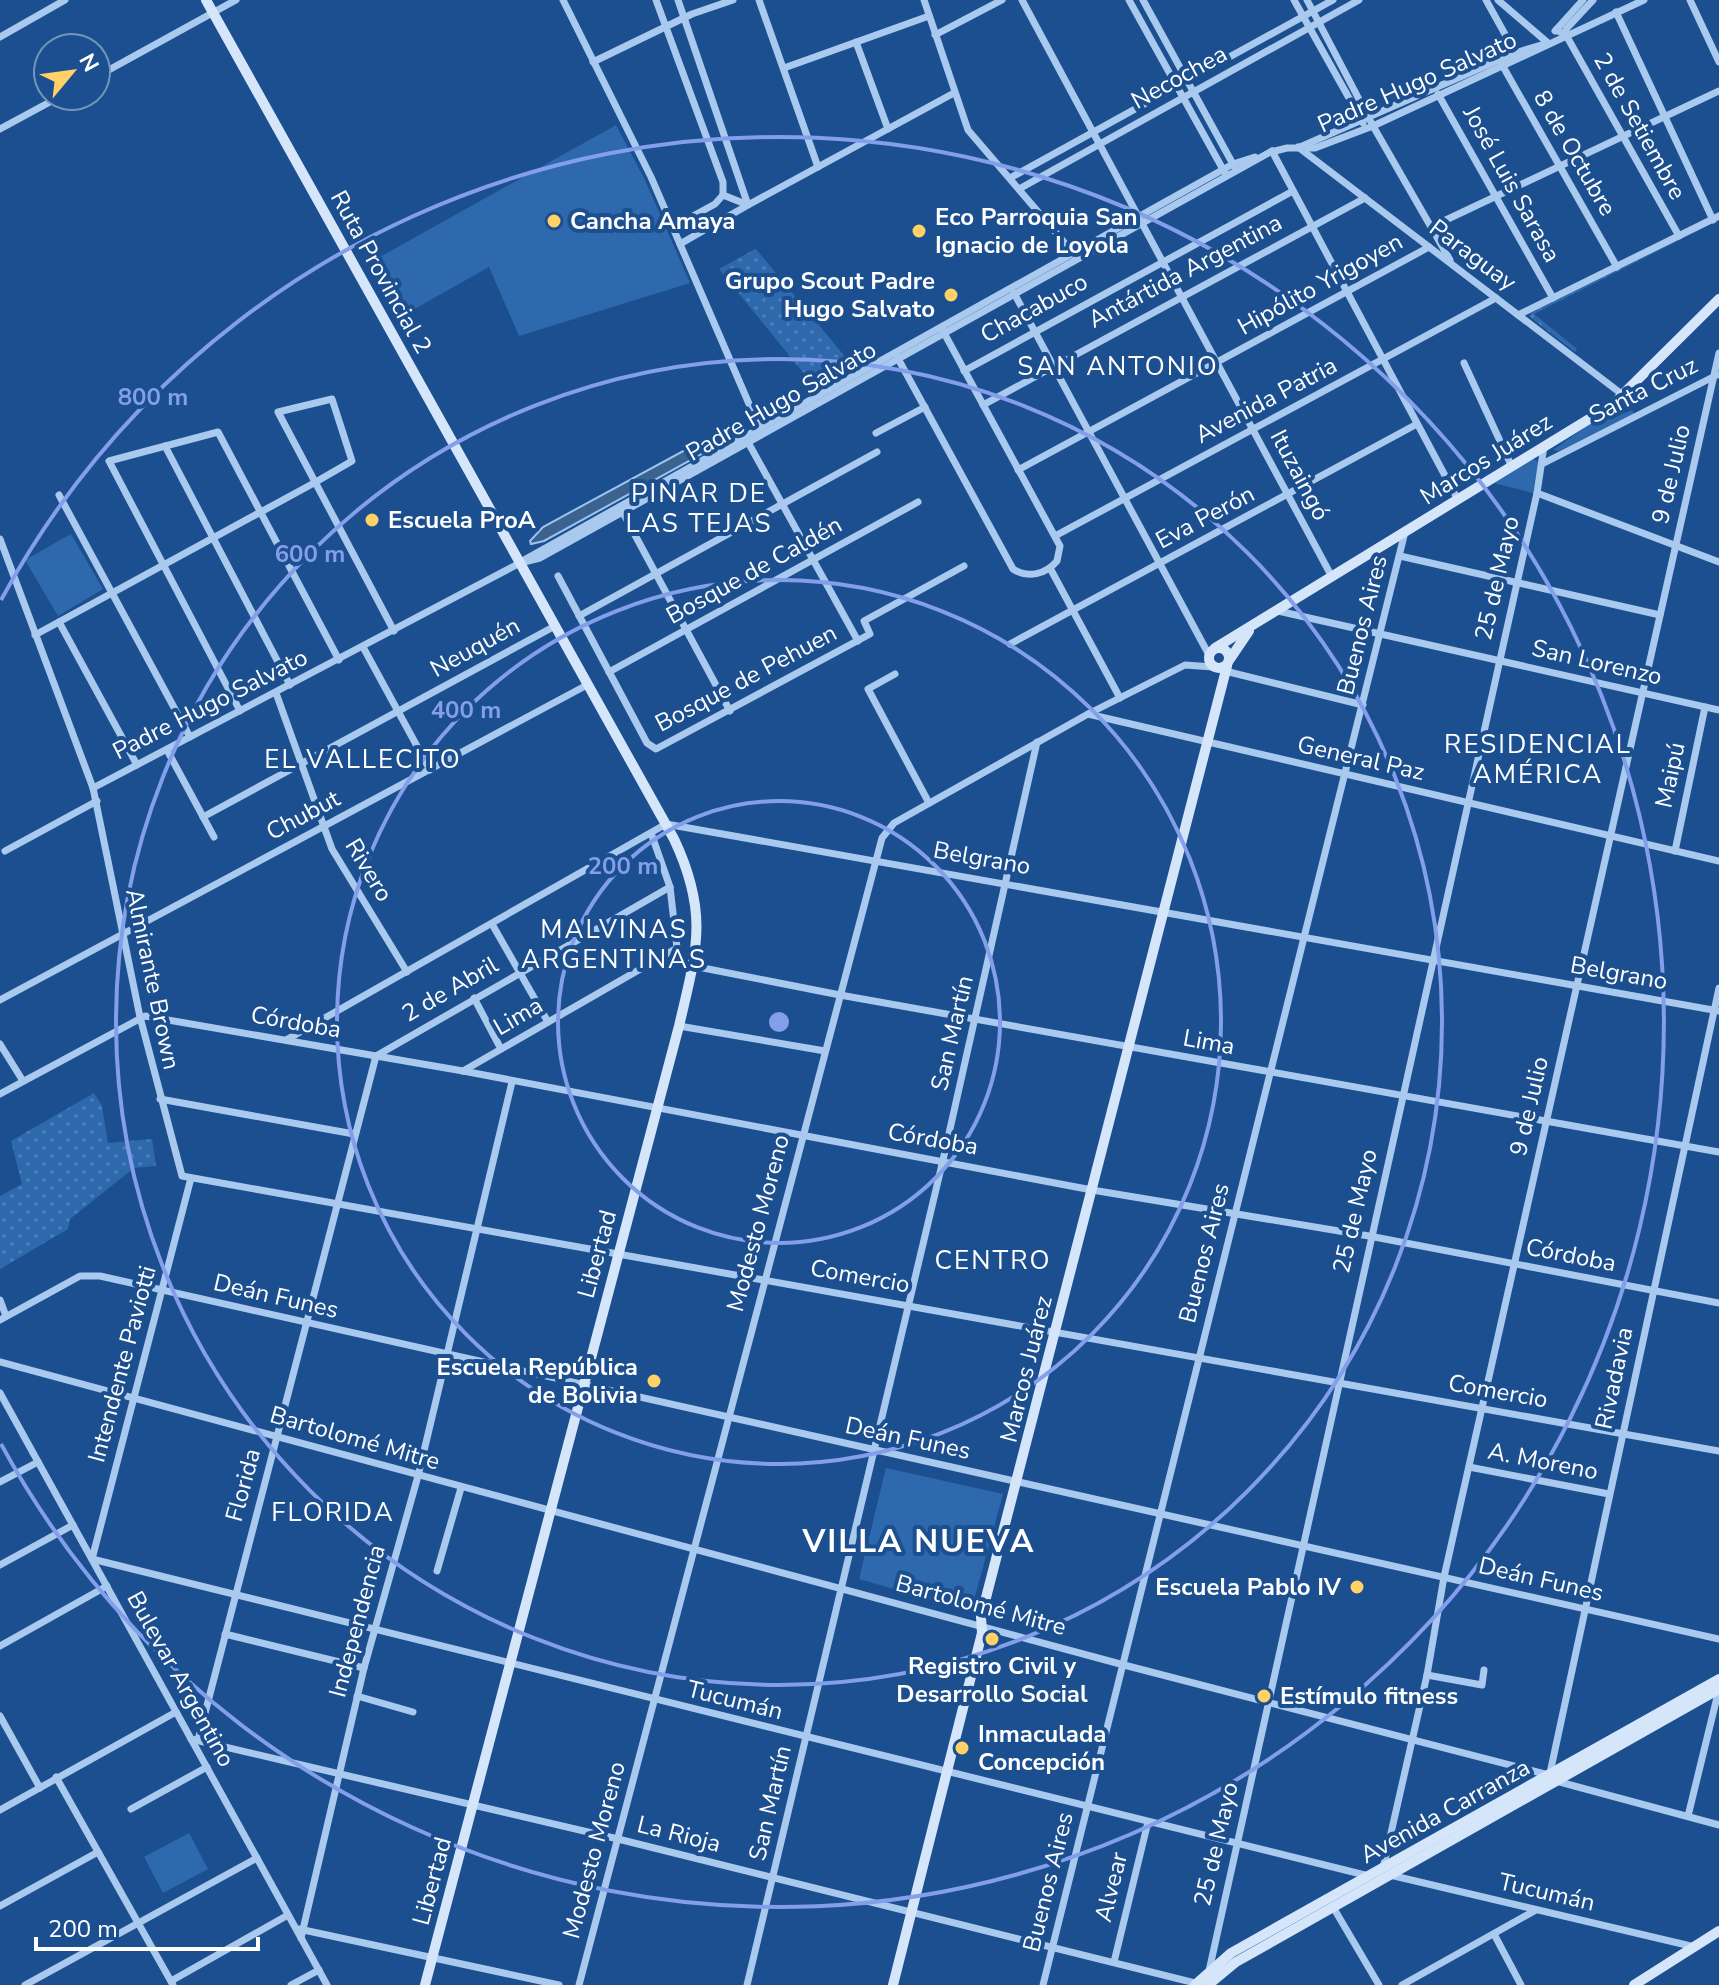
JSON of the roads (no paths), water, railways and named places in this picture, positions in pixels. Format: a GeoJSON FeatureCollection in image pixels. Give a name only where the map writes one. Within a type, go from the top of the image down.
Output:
{"type":"FeatureCollection","features":[{"type":"Feature","properties":{"kind":"main road","name":"Ruta Provincial 2"},"geometry":{"type":"LineString","coordinates":[[206,0],[520,563]]}},
{"type":"Feature","properties":{"kind":"main road","name":"Marcos Juárez"},"geometry":{"type":"LineString","coordinates":[[1212,652],[1623,395],[1719,299]]}},
{"type":"Feature","properties":{"kind":"main road","name":"Libertad"},"geometry":{"type":"LineString","coordinates":[[425,1985],[679,1026],[694,964],[698,927],[695,897],[684,862],[666,824],[520,563]]}},
{"type":"Feature","properties":{"kind":"main road","name":"Marcos Juárez"},"geometry":{"type":"LineString","coordinates":[[893,1985],[948,1772],[982,1626],[981,1617],[1164,913],[1223,666],[1252,627]]}},
{"type":"Feature","properties":{"kind":"main road"},"geometry":{"type":"LineString","coordinates":[[1224,649],[1223,666],[1212,652],[1224,649]]}},
{"type":"Feature","properties":{"kind":"main road","name":"Avenida Carranza"},"geometry":{"type":"LineString","coordinates":[[1553,1778],[1719,1679]]}},
{"type":"Feature","properties":{"kind":"main road","name":"Avenida Carranza"},"geometry":{"type":"LineString","coordinates":[[1202,1985],[1386,1872],[1719,1689]]}},
{"type":"Feature","properties":{"kind":"main road","name":"Avenida Carranza"},"geometry":{"type":"LineString","coordinates":[[1202,1985],[1209,1971],[1231,1953],[1370,1876],[1386,1872]]}},
{"type":"Feature","properties":{"kind":"main road"},"geometry":{"type":"LineString","coordinates":[[1634,1985],[1719,1931]]}},
{"type":"Feature","properties":{"kind":"street"},"geometry":{"type":"LineString","coordinates":[[0,37],[65,0]]}},
{"type":"Feature","properties":{"kind":"street"},"geometry":{"type":"LineString","coordinates":[[112,68],[236,0]]}},
{"type":"Feature","properties":{"kind":"street"},"geometry":{"type":"LineString","coordinates":[[563,0],[673,227],[760,430]]}},
{"type":"Feature","properties":{"kind":"street"},"geometry":{"type":"LineString","coordinates":[[656,0],[723,182],[723,195],[715,204],[673,227]]}},
{"type":"Feature","properties":{"kind":"street"},"geometry":{"type":"LineString","coordinates":[[678,0],[748,205]]}},
{"type":"Feature","properties":{"kind":"street"},"geometry":{"type":"LineString","coordinates":[[593,62],[684,18],[733,0]]}},
{"type":"Feature","properties":{"kind":"street"},"geometry":{"type":"LineString","coordinates":[[759,0],[818,167]]}},
{"type":"Feature","properties":{"kind":"street"},"geometry":{"type":"LineString","coordinates":[[924,0],[968,130],[1076,255]]}},
{"type":"Feature","properties":{"kind":"street"},"geometry":{"type":"LineString","coordinates":[[935,35],[1002,0]]}},
{"type":"Feature","properties":{"kind":"street","name":"Ituzaingó"},"geometry":{"type":"LineString","coordinates":[[1022,0],[1332,577]]}},
{"type":"Feature","properties":{"kind":"street"},"geometry":{"type":"LineString","coordinates":[[1129,0],[1225,173]]}},
{"type":"Feature","properties":{"kind":"street"},"geometry":{"type":"LineString","coordinates":[[1143,0],[1235,168]]}},
{"type":"Feature","properties":{"kind":"street"},"geometry":{"type":"LineString","coordinates":[[1294,0],[1362,122],[1372,122]]}},
{"type":"Feature","properties":{"kind":"street"},"geometry":{"type":"LineString","coordinates":[[1307,0],[1453,266]]}},
{"type":"Feature","properties":{"kind":"street","name":"Necochea"},"geometry":{"type":"LineString","coordinates":[[1010,178],[1333,0]]}},
{"type":"Feature","properties":{"kind":"street","name":"Necochea"},"geometry":{"type":"LineString","coordinates":[[1019,189],[1359,0]]}},
{"type":"Feature","properties":{"kind":"street"},"geometry":{"type":"LineString","coordinates":[[1486,0],[1517,56]]}},
{"type":"Feature","properties":{"kind":"street"},"geometry":{"type":"LineString","coordinates":[[1498,0],[1548,43],[1583,0]]}},
{"type":"Feature","properties":{"kind":"street"},"geometry":{"type":"LineString","coordinates":[[1556,30],[1566,35],[1566,29],[1593,0]]}},
{"type":"Feature","properties":{"kind":"street","name":"Padre Hugo Salvato"},"geometry":{"type":"LineString","coordinates":[[520,563],[540,558],[760,430],[1225,173],[1272,151],[1315,148],[1644,0]]}},
{"type":"Feature","properties":{"kind":"street"},"geometry":{"type":"LineString","coordinates":[[1690,0],[1719,62]]}},
{"type":"Feature","properties":{"kind":"street"},"geometry":{"type":"LineString","coordinates":[[1518,315],[1716,218],[1616,12]]}},
{"type":"Feature","properties":{"kind":"street"},"geometry":{"type":"LineString","coordinates":[[784,68],[929,16]]}},
{"type":"Feature","properties":{"kind":"street","name":"2 de Setiembre"},"geometry":{"type":"LineString","coordinates":[[1566,35],[1679,236]]}},
{"type":"Feature","properties":{"kind":"street"},"geometry":{"type":"LineString","coordinates":[[856,42],[888,129]]}},
{"type":"Feature","properties":{"kind":"street","name":"8 de Octubre"},"geometry":{"type":"LineString","coordinates":[[1501,63],[1617,267]]}},
{"type":"Feature","properties":{"kind":"street","name":"Hipólito Yrigoyen"},"geometry":{"type":"LineString","coordinates":[[1431,227],[1719,91]]}},
{"type":"Feature","properties":{"kind":"street","name":"José Luis Sarasa"},"geometry":{"type":"LineString","coordinates":[[1437,92],[1553,298]]}},
{"type":"Feature","properties":{"kind":"street"},"geometry":{"type":"LineString","coordinates":[[680,244],[954,93]]}},
{"type":"Feature","properties":{"kind":"street"},"geometry":{"type":"LineString","coordinates":[[0,129],[32,112]]}},
{"type":"Feature","properties":{"kind":"street","name":"Padre Hugo Salvato"},"geometry":{"type":"LineString","coordinates":[[1298,147],[1362,122]]}},
{"type":"Feature","properties":{"kind":"street","name":"Paraguay"},"geometry":{"type":"LineString","coordinates":[[1298,147],[1623,395]]}},
{"type":"Feature","properties":{"kind":"street"},"geometry":{"type":"LineString","coordinates":[[1272,151],[1458,500]]}},
{"type":"Feature","properties":{"kind":"street","name":"Chacabuco"},"geometry":{"type":"LineString","coordinates":[[964,371],[1293,191]]}},
{"type":"Feature","properties":{"kind":"street"},"geometry":{"type":"LineString","coordinates":[[723,195],[748,205]]}},
{"type":"Feature","properties":{"kind":"street","name":"Antártida Argentina"},"geometry":{"type":"LineString","coordinates":[[983,405],[1365,198]]}},
{"type":"Feature","properties":{"kind":"street","name":"Hipólito Yrigoyen"},"geometry":{"type":"LineString","coordinates":[[1018,470],[1429,247]]}},
{"type":"Feature","properties":{"kind":"street","name":"Padre Hugo Salvato"},"geometry":{"type":"LineString","coordinates":[[941,329],[1014,293],[1076,255]]}},
{"type":"Feature","properties":{"kind":"street"},"geometry":{"type":"LineString","coordinates":[[1014,293],[1159,564],[1212,652]]}},
{"type":"Feature","properties":{"kind":"street","name":"Avenida Patria"},"geometry":{"type":"LineString","coordinates":[[1055,536],[1496,298]]}},
{"type":"Feature","properties":{"kind":"street"},"geometry":{"type":"LineString","coordinates":[[896,354],[1013,569],[1031,575],[1050,568],[1060,556],[1060,546],[941,329]]}},
{"type":"Feature","properties":{"kind":"street","name":"9 de Julio"},"geometry":{"type":"LineString","coordinates":[[1386,1872],[1444,1577],[1675,546],[1717,376],[1719,353]]}},
{"type":"Feature","properties":{"kind":"street"},"geometry":{"type":"LineString","coordinates":[[1464,363],[1512,467]]}},
{"type":"Feature","properties":{"kind":"street","name":"Santa Cruz"},"geometry":{"type":"LineString","coordinates":[[1542,464],[1717,376]]}},
{"type":"Feature","properties":{"kind":"street"},"geometry":{"type":"LineString","coordinates":[[35,635],[314,483],[352,461],[332,399],[278,412],[314,483],[394,631]]}},
{"type":"Feature","properties":{"kind":"street"},"geometry":{"type":"LineString","coordinates":[[876,433],[925,407]]}},
{"type":"Feature","properties":{"kind":"street","name":"Eva Perón"},"geometry":{"type":"LineString","coordinates":[[1010,644],[1417,424]]}},
{"type":"Feature","properties":{"kind":"street","name":"Padre Hugo Salvato"},"geometry":{"type":"LineString","coordinates":[[93,788],[394,631],[520,563],[536,551],[749,444],[760,430]]}},
{"type":"Feature","properties":{"kind":"street"},"geometry":{"type":"LineString","coordinates":[[240,711],[109,461],[218,432],[339,660]]}},
{"type":"Feature","properties":{"kind":"street"},"geometry":{"type":"LineString","coordinates":[[749,444],[858,641]]}},
{"type":"Feature","properties":{"kind":"street"},"geometry":{"type":"LineString","coordinates":[[165,446],[290,685]]}},
{"type":"Feature","properties":{"kind":"street","name":"25 de Mayo"},"geometry":{"type":"LineString","coordinates":[[1209,1971],[1369,1236],[1537,493],[1544,446]]}},
{"type":"Feature","properties":{"kind":"street"},"geometry":{"type":"LineString","coordinates":[[579,616],[877,452]]}},
{"type":"Feature","properties":{"kind":"street"},"geometry":{"type":"LineString","coordinates":[[1537,493],[1719,562]]}},
{"type":"Feature","properties":{"kind":"street"},"geometry":{"type":"LineString","coordinates":[[59,495],[190,737]]}},
{"type":"Feature","properties":{"kind":"street","name":"Bosque de Caldén"},"geometry":{"type":"LineString","coordinates":[[609,672],[918,502]]}},
{"type":"Feature","properties":{"kind":"street"},"geometry":{"type":"LineString","coordinates":[[621,509],[730,711]]}},
{"type":"Feature","properties":{"kind":"street","name":"Buenos Aires"},"geometry":{"type":"LineString","coordinates":[[1043,1985],[1405,532]]}},
{"type":"Feature","properties":{"kind":"street","name":"Almirante Brown"},"geometry":{"type":"LineString","coordinates":[[0,539],[97,801],[140,1017],[160,1099],[187,1177]]}},
{"type":"Feature","properties":{"kind":"street"},"geometry":{"type":"LineString","coordinates":[[1400,556],[1660,615]]}},
{"type":"Feature","properties":{"kind":"street","name":"Bosque de Pehuen"},"geometry":{"type":"LineString","coordinates":[[609,672],[647,743],[656,749],[870,634],[864,621],[964,566]]}},
{"type":"Feature","properties":{"kind":"street"},"geometry":{"type":"LineString","coordinates":[[1050,568],[1120,698]]}},
{"type":"Feature","properties":{"kind":"street"},"geometry":{"type":"LineString","coordinates":[[558,576],[609,672]]}},
{"type":"Feature","properties":{"kind":"street","name":"San Lorenzo"},"geometry":{"type":"LineString","coordinates":[[1278,611],[1719,710]]}},
{"type":"Feature","properties":{"kind":"street"},"geometry":{"type":"LineString","coordinates":[[850,624],[864,621]]}},
{"type":"Feature","properties":{"kind":"street"},"geometry":{"type":"LineString","coordinates":[[59,622],[137,765]]}},
{"type":"Feature","properties":{"kind":"street","name":"Neuquén"},"geometry":{"type":"LineString","coordinates":[[203,817],[555,626]]}},
{"type":"Feature","properties":{"kind":"street"},"geometry":{"type":"LineString","coordinates":[[363,647],[430,770]]}},
{"type":"Feature","properties":{"kind":"street","name":"Modesto Moreno"},"geometry":{"type":"LineString","coordinates":[[579,1985],[726,1418],[885,832],[929,803],[1037,742],[1185,665],[1223,666],[1363,705]]}},
{"type":"Feature","properties":{"kind":"street"},"geometry":{"type":"LineString","coordinates":[[895,674],[868,689],[929,803]]}},
{"type":"Feature","properties":{"kind":"street","name":"Chubut"},"geometry":{"type":"LineString","coordinates":[[0,1000],[587,685]]}},
{"type":"Feature","properties":{"kind":"street","name":"Rivero"},"geometry":{"type":"LineString","coordinates":[[276,693],[322,827],[341,865],[407,972]]}},
{"type":"Feature","properties":{"kind":"street","name":"Maipú"},"geometry":{"type":"LineString","coordinates":[[1675,851],[1705,707]]}},
{"type":"Feature","properties":{"kind":"street","name":"General Paz"},"geometry":{"type":"LineString","coordinates":[[1088,714],[1719,861]]}},
{"type":"Feature","properties":{"kind":"street","name":"San Martín"},"geometry":{"type":"LineString","coordinates":[[747,1985],[976,1019],[1037,742]]}},
{"type":"Feature","properties":{"kind":"street"},"geometry":{"type":"LineString","coordinates":[[167,750],[214,837]]}},
{"type":"Feature","properties":{"kind":"street"},"geometry":{"type":"LineString","coordinates":[[5,851],[97,801]]}},
{"type":"Feature","properties":{"kind":"street"},"geometry":{"type":"LineString","coordinates":[[286,1040],[666,824]]}},
{"type":"Feature","properties":{"kind":"street","name":"Belgrano"},"geometry":{"type":"LineString","coordinates":[[666,824],[876,859],[1431,962],[1717,1010]]}},
{"type":"Feature","properties":{"kind":"street"},"geometry":{"type":"LineString","coordinates":[[651,833],[670,887],[677,948],[694,964]]}},
{"type":"Feature","properties":{"kind":"street","name":"2 de Abril"},"geometry":{"type":"LineString","coordinates":[[376,1056],[670,887]]}},
{"type":"Feature","properties":{"kind":"street"},"geometry":{"type":"LineString","coordinates":[[492,924],[548,1022]]}},
{"type":"Feature","properties":{"kind":"street","name":"Lima"},"geometry":{"type":"LineString","coordinates":[[463,1071],[677,948]]}},
{"type":"Feature","properties":{"kind":"street","name":"Lima"},"geometry":{"type":"LineString","coordinates":[[694,964],[840,995],[1719,1152]]}},
{"type":"Feature","properties":{"kind":"street","name":"Rivadavia"},"geometry":{"type":"LineString","coordinates":[[1553,1778],[1584,1609],[1717,1010],[1719,988]]}},
{"type":"Feature","properties":{"kind":"street"},"geometry":{"type":"LineString","coordinates":[[474,998],[501,1049]]}},
{"type":"Feature","properties":{"kind":"street"},"geometry":{"type":"LineString","coordinates":[[0,1094],[140,1017]]}},
{"type":"Feature","properties":{"kind":"street","name":"Córdoba"},"geometry":{"type":"LineString","coordinates":[[140,1017],[463,1071],[1092,1190],[1369,1236],[1719,1303]]}},
{"type":"Feature","properties":{"kind":"street"},"geometry":{"type":"LineString","coordinates":[[679,1026],[825,1051]]}},
{"type":"Feature","properties":{"kind":"street"},"geometry":{"type":"LineString","coordinates":[[1,1046],[23,1081]]}},
{"type":"Feature","properties":{"kind":"street","name":"Florida"},"geometry":{"type":"LineString","coordinates":[[194,1739],[225,1634],[335,1203],[376,1056]]}},
{"type":"Feature","properties":{"kind":"street","name":"Independencia"},"geometry":{"type":"LineString","coordinates":[[300,1932],[364,1668],[418,1476],[512,1082]]}},
{"type":"Feature","properties":{"kind":"street"},"geometry":{"type":"LineString","coordinates":[[160,1099],[354,1134]]}},
{"type":"Feature","properties":{"kind":"street","name":"Comercio"},"geometry":{"type":"LineString","coordinates":[[187,1177],[1719,1451]]}},
{"type":"Feature","properties":{"kind":"street","name":"Intendente Paviotti"},"geometry":{"type":"LineString","coordinates":[[92,1559],[162,1291],[187,1177]]}},
{"type":"Feature","properties":{"kind":"street","name":"Deán Funes"},"geometry":{"type":"LineString","coordinates":[[3,1318],[80,1276],[89,1275],[1719,1639]]}},
{"type":"Feature","properties":{"kind":"street"},"geometry":{"type":"LineString","coordinates":[[0,1300],[3,1318]]}},
{"type":"Feature","properties":{"kind":"street","name":"Bartolomé Mitre"},"geometry":{"type":"LineString","coordinates":[[0,1362],[1719,1825]]}},
{"type":"Feature","properties":{"kind":"street","name":"Bulevar Argentino"},"geometry":{"type":"LineString","coordinates":[[0,1393],[176,1712],[194,1739],[327,1985]]}},
{"type":"Feature","properties":{"kind":"street"},"geometry":{"type":"LineString","coordinates":[[0,1482],[38,1462]]}},
{"type":"Feature","properties":{"kind":"street","name":"A. Moreno"},"geometry":{"type":"LineString","coordinates":[[1469,1467],[1609,1494]]}},
{"type":"Feature","properties":{"kind":"street"},"geometry":{"type":"LineString","coordinates":[[994,1477],[1009,1491],[1012,1507]]}},
{"type":"Feature","properties":{"kind":"street"},"geometry":{"type":"LineString","coordinates":[[437,1571],[461,1488]]}},
{"type":"Feature","properties":{"kind":"street"},"geometry":{"type":"LineString","coordinates":[[0,1565],[73,1525]]}},
{"type":"Feature","properties":{"kind":"street","name":"Tucumán"},"geometry":{"type":"LineString","coordinates":[[92,1559],[653,1701],[1370,1876]]}},
{"type":"Feature","properties":{"kind":"street"},"geometry":{"type":"LineString","coordinates":[[0,1646],[107,1586]]}},
{"type":"Feature","properties":{"kind":"street"},"geometry":{"type":"LineString","coordinates":[[225,1634],[364,1668]]}},
{"type":"Feature","properties":{"kind":"street"},"geometry":{"type":"LineString","coordinates":[[1427,1675],[1482,1685],[1484,1670]]}},
{"type":"Feature","properties":{"kind":"street"},"geometry":{"type":"LineString","coordinates":[[1688,1816],[1719,1689]]}},
{"type":"Feature","properties":{"kind":"street"},"geometry":{"type":"LineString","coordinates":[[357,1696],[413,1712]]}},
{"type":"Feature","properties":{"kind":"street"},"geometry":{"type":"LineString","coordinates":[[0,1810],[176,1712]]}},
{"type":"Feature","properties":{"kind":"street"},"geometry":{"type":"LineString","coordinates":[[1,1720],[40,1788]]}},
{"type":"Feature","properties":{"kind":"street","name":"La Rioja"},"geometry":{"type":"LineString","coordinates":[[194,1739],[618,1839],[1202,1985]]}},
{"type":"Feature","properties":{"kind":"street"},"geometry":{"type":"LineString","coordinates":[[131,1809],[207,1767]]}},
{"type":"Feature","properties":{"kind":"street"},"geometry":{"type":"LineString","coordinates":[[56,1777],[172,1983],[288,1915]]}},
{"type":"Feature","properties":{"kind":"street","name":"Alvear"},"geometry":{"type":"LineString","coordinates":[[1114,1962],[1148,1822]]}},
{"type":"Feature","properties":{"kind":"street"},"geometry":{"type":"LineString","coordinates":[[0,1906],[98,1852]]}},
{"type":"Feature","properties":{"kind":"street"},"geometry":{"type":"LineString","coordinates":[[26,1985],[257,1858]]}},
{"type":"Feature","properties":{"kind":"street","name":"Tucumán"},"geometry":{"type":"LineString","coordinates":[[1386,1872],[1695,1947]]}},
{"type":"Feature","properties":{"kind":"street"},"geometry":{"type":"LineString","coordinates":[[1333,1907],[1379,1985]]}},
{"type":"Feature","properties":{"kind":"street"},"geometry":{"type":"LineString","coordinates":[[1402,1985],[1537,1910]]}},
{"type":"Feature","properties":{"kind":"street"},"geometry":{"type":"LineString","coordinates":[[300,1932],[559,1985]]}},
{"type":"Feature","properties":{"kind":"street"},"geometry":{"type":"LineString","coordinates":[[1494,1934],[1521,1985]]}},
{"type":"Feature","properties":{"kind":"street"},"geometry":{"type":"LineString","coordinates":[[291,1985],[319,1970]]}},
{"type":"Feature","properties":{"kind":"place","name":"Cancha Amaya"},"geometry":{"type":"Point","coordinates":[554,221]}},
{"type":"Feature","properties":{"kind":"place","name":"Eco Parroquia San Ignacio de Loyola"},"geometry":{"type":"Point","coordinates":[919,231]}},
{"type":"Feature","properties":{"kind":"place","name":"Grupo Scout Padre Hugo Salvato"},"geometry":{"type":"Point","coordinates":[951,295]}},
{"type":"Feature","properties":{"kind":"place","name":"Escuela ProA"},"geometry":{"type":"Point","coordinates":[372,520]}},
{"type":"Feature","properties":{"kind":"place","name":"Escuela República de Bolivia"},"geometry":{"type":"Point","coordinates":[654,1381]}},
{"type":"Feature","properties":{"kind":"place","name":"Escuela Pablo IV"},"geometry":{"type":"Point","coordinates":[1357,1587]}},
{"type":"Feature","properties":{"kind":"place","name":"Registro Civil y Desarrollo Social"},"geometry":{"type":"Point","coordinates":[992,1639]}},
{"type":"Feature","properties":{"kind":"place","name":"Estímulo fitness"},"geometry":{"type":"Point","coordinates":[1264,1696]}},
{"type":"Feature","properties":{"kind":"place","name":"Inmaculada Concepción"},"geometry":{"type":"Point","coordinates":[962,1748]}},
{"type":"Feature","properties":{"kind":"district","name":"SAN ANTONIO"},"geometry":{"type":"Point","coordinates":[1118,366]}},
{"type":"Feature","properties":{"kind":"district","name":"PINAR DE LAS TEJAS"},"geometry":{"type":"Point","coordinates":[699,508]}},
{"type":"Feature","properties":{"kind":"district","name":"EL VALLECITO"},"geometry":{"type":"Point","coordinates":[363,759]}},
{"type":"Feature","properties":{"kind":"district","name":"RESIDENCIAL AMÉRICA"},"geometry":{"type":"Point","coordinates":[1538,759]}},
{"type":"Feature","properties":{"kind":"district","name":"MALVINAS ARGENTINAS"},"geometry":{"type":"Point","coordinates":[614,944]}},
{"type":"Feature","properties":{"kind":"district","name":"CENTRO"},"geometry":{"type":"Point","coordinates":[993,1260]}},
{"type":"Feature","properties":{"kind":"district","name":"FLORIDA"},"geometry":{"type":"Point","coordinates":[333,1512]}},
{"type":"Feature","properties":{"kind":"district","name":"VILLA NUEVA"},"geometry":{"type":"Point","coordinates":[919,1541]}}]}
